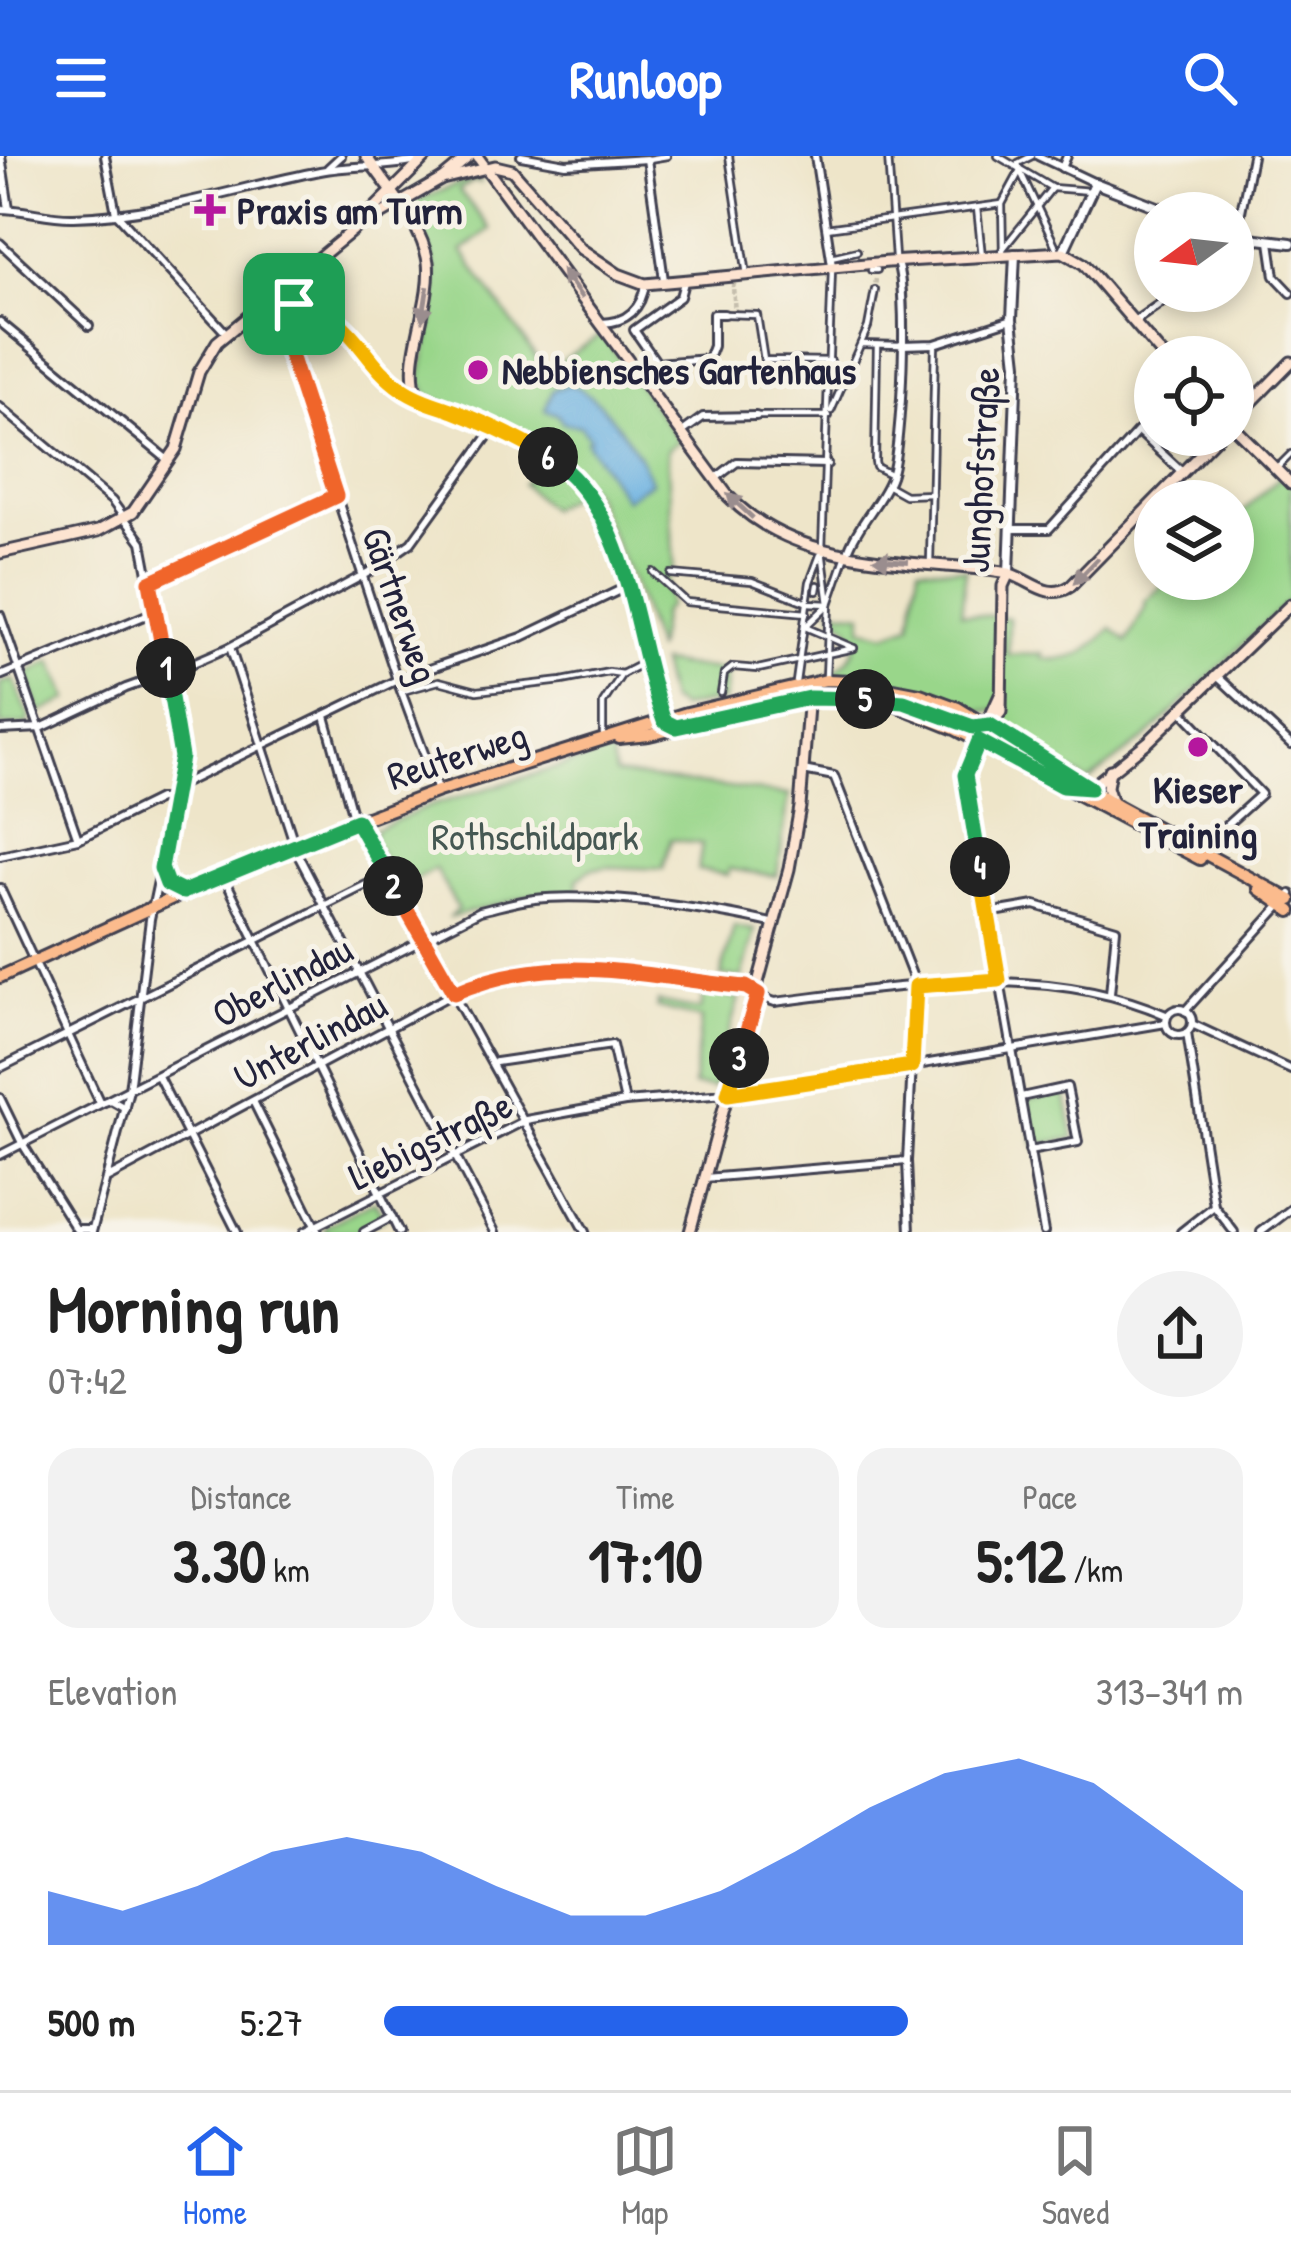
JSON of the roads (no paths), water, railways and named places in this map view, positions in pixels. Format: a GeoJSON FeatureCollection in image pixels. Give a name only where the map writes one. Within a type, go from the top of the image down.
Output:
{"type":"FeatureCollection","features":[{"type":"Feature","properties":{"kind":"main road"},"geometry":{"type":"LineString","coordinates":[[365,156],[420,238],[428,264],[413,377],[421,398],[494,427],[568,469],[586,489],[605,524],[670,724]]}},
{"type":"Feature","properties":{"kind":"main road"},"geometry":{"type":"LineString","coordinates":[[394,199],[442,178],[473,156],[714,479],[756,521],[822,550],[1010,572],[1050,593],[1067,590],[1198,456]]}},
{"type":"Feature","properties":{"kind":"main road"},"geometry":{"type":"LineString","coordinates":[[422,188],[417,178],[426,158]]}},
{"type":"Feature","properties":{"kind":"main road"},"geometry":{"type":"LineString","coordinates":[[0,553],[98,531],[125,518],[146,497],[169,461],[184,430],[200,372],[226,333],[394,199],[426,158]]}},
{"type":"Feature","properties":{"kind":"main road"},"geometry":{"type":"LineString","coordinates":[[442,178],[506,162],[581,249],[618,274],[645,284],[747,275],[832,260],[875,270],[896,261],[1060,250],[1084,264],[1144,336]]}},
{"type":"Feature","properties":{"kind":"main road"},"geometry":{"type":"LineString","coordinates":[[1254,401],[1291,362]]}},
{"type":"Feature","properties":{"kind":"main road"},"geometry":{"type":"LineString","coordinates":[[1254,445],[1291,484]]}},
{"type":"Feature","properties":{"kind":"main road","name":"Junghofstraße"},"geometry":{"type":"LineString","coordinates":[[987,733],[1003,690],[1003,586],[1010,572]]}},
{"type":"Feature","properties":{"kind":"main road"},"geometry":{"type":"LineString","coordinates":[[1086,793],[1291,604]]}},
{"type":"Feature","properties":{"kind":"main road"},"geometry":{"type":"LineString","coordinates":[[670,724],[838,680],[920,694],[973,716],[987,733],[1062,786],[1112,803],[1288,901]]}},
{"type":"Feature","properties":{"kind":"main road"},"geometry":{"type":"LineString","coordinates":[[670,724],[795,686],[904,702],[1016,741]]}},
{"type":"Feature","properties":{"kind":"main road"},"geometry":{"type":"LineString","coordinates":[[689,1232],[758,994],[796,837],[810,691]]}},
{"type":"Feature","properties":{"kind":"main road"},"geometry":{"type":"LineString","coordinates":[[973,716],[998,709],[1016,741],[1086,793],[1095,805],[1288,901]]}},
{"type":"Feature","properties":{"kind":"main road","name":"Reuterweg"},"geometry":{"type":"LineString","coordinates":[[0,977],[183,892],[357,821],[604,739],[649,735],[670,724]]}},
{"type":"Feature","properties":{"kind":"main road"},"geometry":{"type":"LineString","coordinates":[[1110,770],[1106,787],[1112,803]]}},
{"type":"Feature","properties":{"kind":"street"},"geometry":{"type":"LineString","coordinates":[[1,156],[5,209],[70,218],[187,204],[325,170],[374,168],[426,158]]}},
{"type":"Feature","properties":{"kind":"street"},"geometry":{"type":"LineString","coordinates":[[104,156],[116,213],[226,333]]}},
{"type":"Feature","properties":{"kind":"street"},"geometry":{"type":"LineString","coordinates":[[325,170],[341,156]]}},
{"type":"Feature","properties":{"kind":"street"},"geometry":{"type":"LineString","coordinates":[[520,156],[566,164],[667,156]]}},
{"type":"Feature","properties":{"kind":"street"},"geometry":{"type":"LineString","coordinates":[[729,156],[747,275]]}},
{"type":"Feature","properties":{"kind":"street"},"geometry":{"type":"LineString","coordinates":[[795,686],[822,550],[829,416],[832,260],[816,156]]}},
{"type":"Feature","properties":{"kind":"street"},"geometry":{"type":"LineString","coordinates":[[849,549],[892,475],[900,436],[902,289],[890,218],[888,156]]}},
{"type":"Feature","properties":{"kind":"street"},"geometry":{"type":"LineString","coordinates":[[998,156],[1052,188],[1093,187]]}},
{"type":"Feature","properties":{"kind":"street"},"geometry":{"type":"LineString","coordinates":[[1060,250],[1018,163],[1035,156],[1093,187],[1134,200]]}},
{"type":"Feature","properties":{"kind":"street"},"geometry":{"type":"LineString","coordinates":[[1062,168],[1067,156]]}},
{"type":"Feature","properties":{"kind":"street"},"geometry":{"type":"LineString","coordinates":[[1244,192],[1252,156]]}},
{"type":"Feature","properties":{"kind":"street"},"geometry":{"type":"LineString","coordinates":[[647,159],[664,284]]}},
{"type":"Feature","properties":{"kind":"street"},"geometry":{"type":"LineString","coordinates":[[1002,252],[999,205],[1020,171]]}},
{"type":"Feature","properties":{"kind":"street"},"geometry":{"type":"LineString","coordinates":[[1060,250],[1093,187]]}},
{"type":"Feature","properties":{"kind":"street"},"geometry":{"type":"LineString","coordinates":[[1002,252],[1052,188]]}},
{"type":"Feature","properties":{"kind":"street"},"geometry":{"type":"LineString","coordinates":[[827,228],[890,218],[923,219],[999,205]]}},
{"type":"Feature","properties":{"kind":"street"},"geometry":{"type":"LineString","coordinates":[[977,208],[982,256]]}},
{"type":"Feature","properties":{"kind":"street"},"geometry":{"type":"LineString","coordinates":[[961,211],[962,220]]}},
{"type":"Feature","properties":{"kind":"street"},"geometry":{"type":"LineString","coordinates":[[1254,239],[1291,243]]}},
{"type":"Feature","properties":{"kind":"street"},"geometry":{"type":"LineString","coordinates":[[1270,242],[1275,276],[1291,293]]}},
{"type":"Feature","properties":{"kind":"street"},"geometry":{"type":"LineString","coordinates":[[0,243],[89,326]]}},
{"type":"Feature","properties":{"kind":"street"},"geometry":{"type":"LineString","coordinates":[[832,260],[857,250]]}},
{"type":"Feature","properties":{"kind":"street","name":"Junghofstraße"},"geometry":{"type":"LineString","coordinates":[[1010,572],[1017,364],[1012,319],[1015,254]]}},
{"type":"Feature","properties":{"kind":"street"},"geometry":{"type":"LineString","coordinates":[[684,283],[680,297],[634,330],[657,363],[708,359],[713,314],[757,315],[764,360],[831,362]]}},
{"type":"Feature","properties":{"kind":"street"},"geometry":{"type":"LineString","coordinates":[[623,352],[618,334],[624,320],[640,306],[645,284]]}},
{"type":"Feature","properties":{"kind":"street"},"geometry":{"type":"LineString","coordinates":[[829,416],[861,344],[875,290]]}},
{"type":"Feature","properties":{"kind":"street"},"geometry":{"type":"LineString","coordinates":[[264,303],[316,308],[336,319],[393,382],[421,398]]}},
{"type":"Feature","properties":{"kind":"street","name":"Gärtnerweg"},"geometry":{"type":"LineString","coordinates":[[294,304],[281,310],[279,321],[401,692],[439,791]]}},
{"type":"Feature","properties":{"kind":"street"},"geometry":{"type":"LineString","coordinates":[[1132,323],[1148,312]]}},
{"type":"Feature","properties":{"kind":"street"},"geometry":{"type":"LineString","coordinates":[[861,344],[935,344],[1012,319]]}},
{"type":"Feature","properties":{"kind":"street"},"geometry":{"type":"LineString","coordinates":[[602,323],[624,320]]}},
{"type":"Feature","properties":{"kind":"street"},"geometry":{"type":"LineString","coordinates":[[0,322],[169,461]]}},
{"type":"Feature","properties":{"kind":"street"},"geometry":{"type":"LineString","coordinates":[[930,563],[935,344]]}},
{"type":"Feature","properties":{"kind":"street"},"geometry":{"type":"LineString","coordinates":[[877,345],[875,462],[892,475]]}},
{"type":"Feature","properties":{"kind":"street"},"geometry":{"type":"LineString","coordinates":[[0,407],[112,501],[142,542],[180,742],[176,799],[138,998],[129,1090],[93,1230],[76,1229],[0,1098]]}},
{"type":"Feature","properties":{"kind":"street"},"geometry":{"type":"LineString","coordinates":[[681,433],[703,417],[829,416]]}},
{"type":"Feature","properties":{"kind":"street"},"geometry":{"type":"LineString","coordinates":[[0,730],[41,728],[230,647],[362,576],[411,543],[494,427]]}},
{"type":"Feature","properties":{"kind":"street"},"geometry":{"type":"LineString","coordinates":[[1012,529],[1047,530],[1091,487],[1134,433]]}},
{"type":"Feature","properties":{"kind":"street"},"geometry":{"type":"LineString","coordinates":[[1276,469],[1291,454]]}},
{"type":"Feature","properties":{"kind":"street"},"geometry":{"type":"LineString","coordinates":[[1166,456],[1182,472]]}},
{"type":"Feature","properties":{"kind":"street"},"geometry":{"type":"LineString","coordinates":[[714,479],[736,462],[827,464]]}},
{"type":"Feature","properties":{"kind":"street"},"geometry":{"type":"LineString","coordinates":[[887,485],[905,495],[932,494]]}},
{"type":"Feature","properties":{"kind":"street"},"geometry":{"type":"LineString","coordinates":[[150,582],[336,496]]}},
{"type":"Feature","properties":{"kind":"street"},"geometry":{"type":"LineString","coordinates":[[822,550],[817,588],[829,604]]}},
{"type":"Feature","properties":{"kind":"street"},"geometry":{"type":"LineString","coordinates":[[826,677],[829,604],[845,559]]}},
{"type":"Feature","properties":{"kind":"street"},"geometry":{"type":"LineString","coordinates":[[653,572],[686,602],[806,613]]}},
{"type":"Feature","properties":{"kind":"street"},"geometry":{"type":"LineString","coordinates":[[670,574],[752,581],[808,603],[829,604]]}},
{"type":"Feature","properties":{"kind":"street"},"geometry":{"type":"LineString","coordinates":[[178,786],[397,680],[522,638],[626,587]]}},
{"type":"Feature","properties":{"kind":"street"},"geometry":{"type":"LineString","coordinates":[[805,627],[829,604]]}},
{"type":"Feature","properties":{"kind":"street"},"geometry":{"type":"LineString","coordinates":[[769,617],[773,610]]}},
{"type":"Feature","properties":{"kind":"street"},"geometry":{"type":"LineString","coordinates":[[0,676],[156,611]]}},
{"type":"Feature","properties":{"kind":"street"},"geometry":{"type":"LineString","coordinates":[[0,615],[78,839]]}},
{"type":"Feature","properties":{"kind":"street"},"geometry":{"type":"LineString","coordinates":[[721,693],[724,674],[733,667],[758,669],[854,648],[805,627]]}},
{"type":"Feature","properties":{"kind":"street"},"geometry":{"type":"LineString","coordinates":[[230,647],[294,845],[495,1232]]}},
{"type":"Feature","properties":{"kind":"street"},"geometry":{"type":"LineString","coordinates":[[604,739],[603,703],[622,674],[647,661]]}},
{"type":"Feature","properties":{"kind":"street"},"geometry":{"type":"LineString","coordinates":[[401,692],[439,681],[477,691],[622,674]]}},
{"type":"Feature","properties":{"kind":"street"},"geometry":{"type":"LineString","coordinates":[[1217,676],[1291,745]]}},
{"type":"Feature","properties":{"kind":"street"},"geometry":{"type":"LineString","coordinates":[[1181,710],[1261,794],[1198,850]]}},
{"type":"Feature","properties":{"kind":"street"},"geometry":{"type":"LineString","coordinates":[[325,716],[357,821],[585,1232]]}},
{"type":"Feature","properties":{"kind":"street"},"geometry":{"type":"LineString","coordinates":[[987,733],[967,763],[966,787],[1044,1232]]}},
{"type":"Feature","properties":{"kind":"street"},"geometry":{"type":"LineString","coordinates":[[803,770],[834,776],[916,986],[907,1161],[910,1232]]}},
{"type":"Feature","properties":{"kind":"street"},"geometry":{"type":"LineString","coordinates":[[0,856],[78,839],[159,799],[176,799]]}},
{"type":"Feature","properties":{"kind":"street"},"geometry":{"type":"LineString","coordinates":[[161,868],[167,884],[183,892]]}},
{"type":"Feature","properties":{"kind":"street"},"geometry":{"type":"LineString","coordinates":[[223,875],[399,1232]]}},
{"type":"Feature","properties":{"kind":"street"},"geometry":{"type":"LineString","coordinates":[[0,1068],[386,875]]}},
{"type":"Feature","properties":{"kind":"street"},"geometry":{"type":"LineString","coordinates":[[0,888],[100,1103],[111,1100],[125,1108]]}},
{"type":"Feature","properties":{"kind":"street","name":"Oberlindau"},"geometry":{"type":"LineString","coordinates":[[0,1155],[480,911],[534,899],[621,901],[776,924]]}},
{"type":"Feature","properties":{"kind":"street"},"geometry":{"type":"LineString","coordinates":[[1288,901],[1185,1011],[1194,1025],[1291,1070]]}},
{"type":"Feature","properties":{"kind":"street"},"geometry":{"type":"LineString","coordinates":[[988,913],[1035,905],[1116,929],[1110,994]]}},
{"type":"Feature","properties":{"kind":"street","name":"Unterlindau"},"geometry":{"type":"LineString","coordinates":[[107,1178],[454,993],[501,974],[568,968],[746,987],[775,1002],[999,980],[1110,994],[1166,1019],[1172,1032],[1187,1033]]}},
{"type":"Feature","properties":{"kind":"street","name":"Liebigstraße"},"geometry":{"type":"LineString","coordinates":[[304,1232],[526,1120],[625,1102],[728,1094],[912,1066],[1166,1019],[1185,1011]]}},
{"type":"Feature","properties":{"kind":"street"},"geometry":{"type":"LineString","coordinates":[[1194,1025],[1187,1033],[1214,1206],[1234,1232]]}},
{"type":"Feature","properties":{"kind":"street"},"geometry":{"type":"LineString","coordinates":[[494,1063],[608,1043],[615,1049],[625,1102]]}},
{"type":"Feature","properties":{"kind":"street"},"geometry":{"type":"LineString","coordinates":[[158,1076],[237,1232]]}},
{"type":"Feature","properties":{"kind":"street"},"geometry":{"type":"LineString","coordinates":[[1020,1098],[1067,1087],[1078,1142],[1029,1151]]}},
{"type":"Feature","properties":{"kind":"street"},"geometry":{"type":"LineString","coordinates":[[253,1101],[316,1229]]}},
{"type":"Feature","properties":{"kind":"street"},"geometry":{"type":"LineString","coordinates":[[705,1178],[907,1161]]}},
{"type":"Feature","properties":{"kind":"street"},"geometry":{"type":"LineString","coordinates":[[1181,1232],[1214,1206]]}},
{"type":"Feature","properties":{"kind":"street"},"geometry":{"type":"LineString","coordinates":[[1261,1232],[1291,1209]]}},
{"type":"Feature","properties":{"kind":"street","name":"Liebigstraße"},"geometry":{"type":"LineString","coordinates":[[364,1232],[392,1217]]}},
{"type":"Feature","properties":{"kind":"water"},"geometry":{"type":"Polygon","coordinates":[[[568,384],[592,398],[617,425],[651,482],[625,499],[581,426],[563,423],[557,414],[545,410],[553,390],[568,384]]]}},
{"type":"Feature","properties":{"kind":"tunnel"},"geometry":{"type":"LineString","coordinates":[[875,290],[876,277]]}},
{"type":"Feature","properties":{"kind":"tunnel"},"geometry":{"type":"LineString","coordinates":[[735,313],[737,278]]}},
{"type":"Feature","properties":{"kind":"place","name":"Praxis am Turm"},"geometry":{"type":"Point","coordinates":[210,210]}},
{"type":"Feature","properties":{"kind":"place","name":"Nebbiensches Gartenhaus"},"geometry":{"type":"Point","coordinates":[478,370]}},
{"type":"Feature","properties":{"kind":"place","name":"Kieser Training"},"geometry":{"type":"Point","coordinates":[1198,747]}},
{"type":"Feature","properties":{"kind":"park label","name":"Rothschildpark"},"geometry":{"type":"Point","coordinates":[535,836]}}]}
